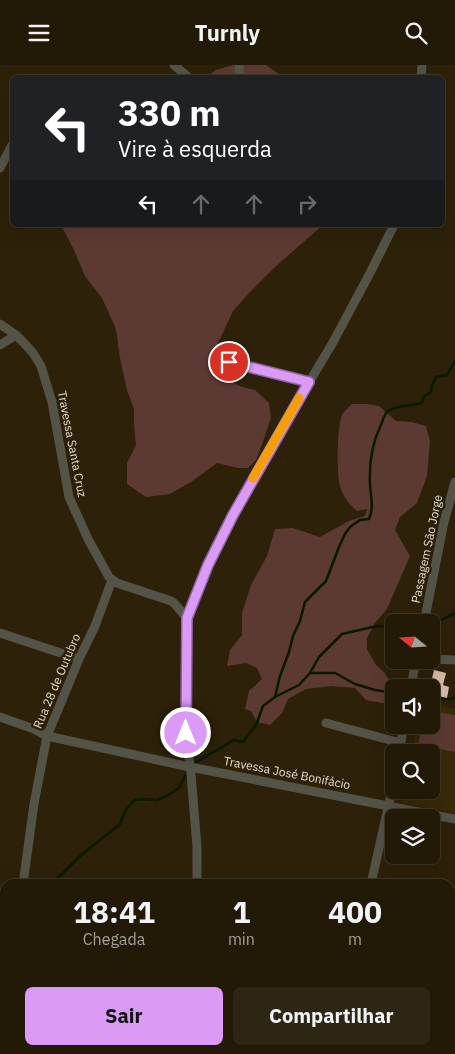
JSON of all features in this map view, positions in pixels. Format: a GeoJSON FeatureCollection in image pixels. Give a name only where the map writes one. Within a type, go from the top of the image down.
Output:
{"type":"FeatureCollection","features":[{"type":"Feature","properties":{"kind":"street"},"geometry":{"type":"LineString","coordinates":[[174,65],[186,75]]}},
{"type":"Feature","properties":{"kind":"street"},"geometry":{"type":"LineString","coordinates":[[0,168],[10,149]]}},
{"type":"Feature","properties":{"kind":"street"},"geometry":{"type":"LineString","coordinates":[[197,879],[197,847],[186,733],[187,618],[208,565],[233,515],[336,336],[393,227]]}},
{"type":"Feature","properties":{"kind":"street","name":"Travessa Santa Cruz"},"geometry":{"type":"LineString","coordinates":[[0,324],[16,335],[33,353],[44,374],[52,402],[71,503],[88,539],[112,580]]}},
{"type":"Feature","properties":{"kind":"street"},"geometry":{"type":"LineString","coordinates":[[0,345],[16,335]]}},
{"type":"Feature","properties":{"kind":"street"},"geometry":{"type":"LineString","coordinates":[[229,362],[309,382]]}},
{"type":"Feature","properties":{"kind":"street","name":"Passagem São Jorge"},"geometry":{"type":"LineString","coordinates":[[426,614],[444,522],[455,482]]}},
{"type":"Feature","properties":{"kind":"street"},"geometry":{"type":"LineString","coordinates":[[112,580],[121,585],[167,599],[174,603],[187,618]]}},
{"type":"Feature","properties":{"kind":"street","name":"Rua 28 de Outubro"},"geometry":{"type":"LineString","coordinates":[[24,879],[34,804],[47,736],[95,625],[112,580]]}},
{"type":"Feature","properties":{"kind":"street"},"geometry":{"type":"LineString","coordinates":[[0,633],[79,659]]}},
{"type":"Feature","properties":{"kind":"street"},"geometry":{"type":"LineString","coordinates":[[440,659],[455,660]]}},
{"type":"Feature","properties":{"kind":"street","name":"Travessa José Bonifácio"},"geometry":{"type":"LineString","coordinates":[[0,717],[34,729],[47,736],[190,767],[455,819]]}},
{"type":"Feature","properties":{"kind":"street"},"geometry":{"type":"LineString","coordinates":[[326,723],[388,744]]}},
{"type":"Feature","properties":{"kind":"street"},"geometry":{"type":"LineString","coordinates":[[373,879],[391,799]]}},
{"type":"Feature","properties":{"kind":"shaded area"},"geometry":{"type":"Polygon","coordinates":[[[234,65],[266,65],[280,75],[209,75],[216,70],[234,65]]]}},
{"type":"Feature","properties":{"kind":"shaded area"},"geometry":{"type":"Polygon","coordinates":[[[62,227],[321,227],[275,267],[233,311],[214,352],[218,368],[228,380],[242,387],[255,390],[269,403],[271,418],[256,460],[248,468],[238,468],[217,463],[191,482],[170,494],[146,497],[127,484],[127,463],[136,445],[134,409],[127,390],[116,329],[102,298],[85,276],[62,227]]]}},
{"type":"Feature","properties":{"kind":"shaded area"},"geometry":{"type":"Polygon","coordinates":[[[352,404],[379,406],[396,421],[412,422],[426,426],[430,441],[427,476],[417,503],[400,517],[395,530],[410,556],[387,609],[375,623],[367,638],[367,649],[376,665],[388,679],[385,679],[385,702],[366,700],[355,688],[331,686],[306,689],[288,699],[282,713],[270,725],[257,722],[251,711],[245,709],[249,691],[262,679],[257,668],[246,663],[227,666],[230,650],[242,635],[242,613],[251,585],[267,556],[275,529],[293,528],[320,537],[349,521],[365,516],[367,509],[357,511],[346,498],[339,483],[338,441],[340,421],[343,414],[352,404]]]}},
{"type":"Feature","properties":{"kind":"shaded area"},"geometry":{"type":"Polygon","coordinates":[[[440,706],[455,709],[455,813],[401,803],[402,799],[440,799],[440,744],[414,744],[416,734],[440,734],[440,706]]]}},
{"type":"Feature","properties":{"kind":"shaded area"},"geometry":{"type":"Polygon","coordinates":[[[440,712],[455,715],[455,752],[440,749],[440,744],[418,744],[420,734],[440,734],[440,712]]]}},
{"type":"Feature","properties":{"kind":"building"},"geometry":{"type":"Polygon","coordinates":[[[434,670],[446,673],[443,685],[449,687],[447,698],[440,696],[440,679],[432,679],[434,670]]]}},
{"type":"Feature","properties":{"kind":"waterway"},"geometry":{"type":"LineString","coordinates":[[193,764],[234,740],[243,742],[256,725],[263,706],[275,697],[280,676],[305,602],[326,581],[339,547],[350,527],[360,520],[369,519],[371,515],[370,477],[372,454],[375,439],[385,415],[388,411],[396,408],[422,403],[424,396],[431,392],[436,377],[447,375],[455,361]]}},
{"type":"Feature","properties":{"kind":"waterway"},"geometry":{"type":"LineString","coordinates":[[441,620],[455,613]]}},
{"type":"Feature","properties":{"kind":"waterway"},"geometry":{"type":"LineString","coordinates":[[310,673],[319,657],[342,634],[377,626],[385,626]]}},
{"type":"Feature","properties":{"kind":"waterway"},"geometry":{"type":"LineString","coordinates":[[275,697],[299,685],[310,673],[335,673],[355,684],[385,692]]}},
{"type":"Feature","properties":{"kind":"waterway"},"geometry":{"type":"LineString","coordinates":[[440,698],[451,699],[455,697]]}},
{"type":"Feature","properties":{"kind":"waterway"},"geometry":{"type":"LineString","coordinates":[[56,879],[80,856],[120,824],[125,811],[134,800],[157,800],[167,796],[179,788],[187,772]]}},
{"type":"Feature","properties":{"kind":"slow traffic"},"geometry":{"type":"LineString","coordinates":[[253,478],[299,398]]}},
{"type":"Feature","properties":{"kind":"route"},"geometry":{"type":"LineString","coordinates":[[186,733],[187,618],[208,565],[233,515],[309,382],[229,362]]}}]}
